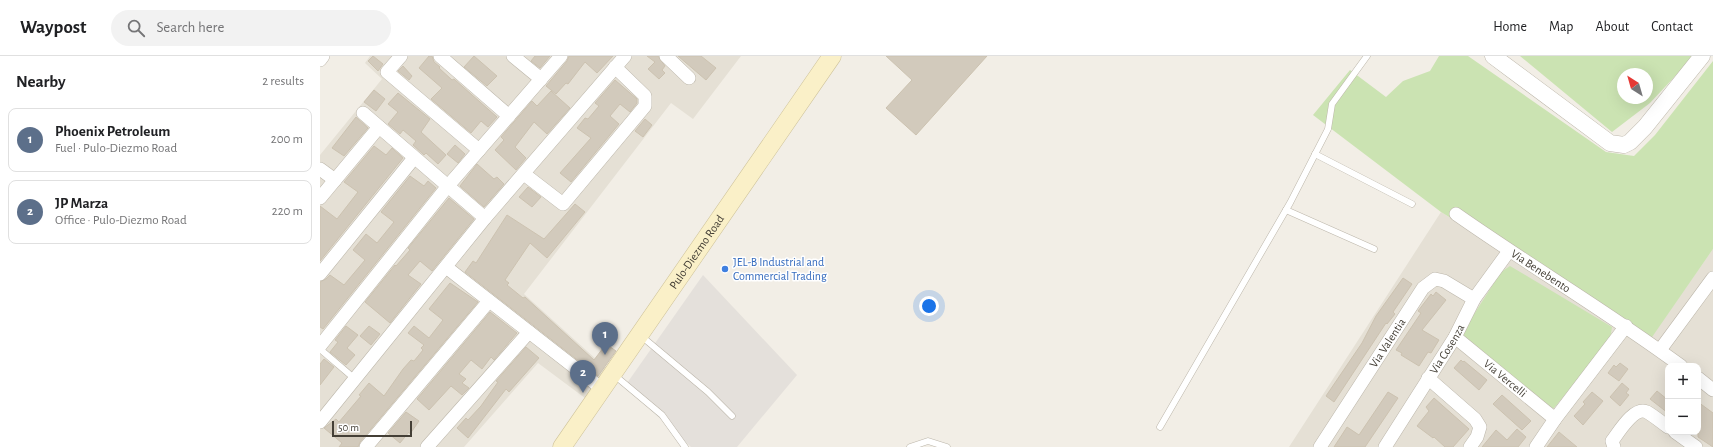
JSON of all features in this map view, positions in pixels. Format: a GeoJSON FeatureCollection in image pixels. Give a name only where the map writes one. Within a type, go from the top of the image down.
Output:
{"type":"FeatureCollection","features":[{"type":"Feature","properties":{"kind":"main road","name":"Pulo-Diezmo Road"},"geometry":{"type":"LineString","coordinates":[[562,447],[601,388],[832,56]]}},
{"type":"Feature","properties":{"kind":"street"},"geometry":{"type":"LineString","coordinates":[[320,60],[323,56]]}},
{"type":"Feature","properties":{"kind":"street"},"geometry":{"type":"LineString","coordinates":[[401,56],[387,72],[479,150]]}},
{"type":"Feature","properties":{"kind":"street"},"geometry":{"type":"LineString","coordinates":[[440,56],[509,116]]}},
{"type":"Feature","properties":{"kind":"street"},"geometry":{"type":"LineString","coordinates":[[513,56],[541,79]]}},
{"type":"Feature","properties":{"kind":"street"},"geometry":{"type":"LineString","coordinates":[[320,346],[447,187],[561,56]]}},
{"type":"Feature","properties":{"kind":"street"},"geometry":{"type":"LineString","coordinates":[[320,422],[485,218],[625,56]]}},
{"type":"Feature","properties":{"kind":"street"},"geometry":{"type":"LineString","coordinates":[[666,56],[688,78]]}},
{"type":"Feature","properties":{"kind":"street"},"geometry":{"type":"LineString","coordinates":[[1493,56],[1610,143],[1624,145],[1630,142],[1645,127],[1702,56]]}},
{"type":"Feature","properties":{"kind":"street"},"geometry":{"type":"LineString","coordinates":[[524,174],[564,204],[645,106],[645,96],[615,68]]}},
{"type":"Feature","properties":{"kind":"street"},"geometry":{"type":"LineString","coordinates":[[362,113],[485,218]]}},
{"type":"Feature","properties":{"kind":"street"},"geometry":{"type":"LineString","coordinates":[[320,198],[379,127]]}},
{"type":"Feature","properties":{"kind":"street"},"geometry":{"type":"LineString","coordinates":[[320,274],[414,158]]}},
{"type":"Feature","properties":{"kind":"street"},"geometry":{"type":"LineString","coordinates":[[320,169],[335,180]]}},
{"type":"Feature","properties":{"kind":"street","name":"Via Benebento"},"geometry":{"type":"LineString","coordinates":[[1456,214],[1509,251],[1626,326],[1677,363]]}},
{"type":"Feature","properties":{"kind":"street","name":"Via Cosenza"},"geometry":{"type":"LineString","coordinates":[[1385,447],[1455,337],[1474,299],[1509,251]]}},
{"type":"Feature","properties":{"kind":"street"},"geometry":{"type":"LineString","coordinates":[[446,266],[601,388]]}},
{"type":"Feature","properties":{"kind":"street"},"geometry":{"type":"LineString","coordinates":[[1660,350],[1713,278]]}},
{"type":"Feature","properties":{"kind":"street","name":"Via Valentia"},"geometry":{"type":"LineString","coordinates":[[1320,447],[1423,288],[1435,279],[1444,281],[1474,299]]}},
{"type":"Feature","properties":{"kind":"street"},"geometry":{"type":"LineString","coordinates":[[366,447],[489,301]]}},
{"type":"Feature","properties":{"kind":"street"},"geometry":{"type":"LineString","coordinates":[[1536,447],[1555,419],[1626,326]]}},
{"type":"Feature","properties":{"kind":"street"},"geometry":{"type":"LineString","coordinates":[[427,447],[529,332]]}},
{"type":"Feature","properties":{"kind":"street","name":"Via Vercelli"},"geometry":{"type":"LineString","coordinates":[[1455,337],[1555,419]]}},
{"type":"Feature","properties":{"kind":"street"},"geometry":{"type":"LineString","coordinates":[[1428,378],[1475,419],[1480,427],[1477,437],[1470,447]]}},
{"type":"Feature","properties":{"kind":"street"},"geometry":{"type":"LineString","coordinates":[[1701,380],[1713,390]]}},
{"type":"Feature","properties":{"kind":"street"},"geometry":{"type":"LineString","coordinates":[[1614,447],[1612,441],[1633,414],[1646,411],[1665,425]]}},
{"type":"Feature","properties":{"kind":"street"},"geometry":{"type":"LineString","coordinates":[[1679,435],[1696,447]]}},
{"type":"Feature","properties":{"kind":"lane"},"geometry":{"type":"LineString","coordinates":[[1160,427],[1286,210],[1316,154],[1328,129],[1332,104],[1366,56]]}},
{"type":"Feature","properties":{"kind":"lane"},"geometry":{"type":"LineString","coordinates":[[1316,154],[1412,204]]}},
{"type":"Feature","properties":{"kind":"lane"},"geometry":{"type":"LineString","coordinates":[[1286,210],[1374,250]]}},
{"type":"Feature","properties":{"kind":"lane"},"geometry":{"type":"LineString","coordinates":[[639,334],[708,392],[732,416]]}},
{"type":"Feature","properties":{"kind":"lane"},"geometry":{"type":"LineString","coordinates":[[320,349],[355,379]]}},
{"type":"Feature","properties":{"kind":"lane"},"geometry":{"type":"LineString","coordinates":[[612,373],[662,415],[685,447]]}},
{"type":"Feature","properties":{"kind":"lane"},"geometry":{"type":"LineString","coordinates":[[910,447],[928,441],[947,447]]}},
{"type":"Feature","properties":{"kind":"shaded area"},"geometry":{"type":"Polygon","coordinates":[[[370,56],[741,56],[693,119],[671,103],[524,294],[608,370],[589,401],[538,363],[464,447],[320,447],[320,155],[382,79],[365,63],[370,56]]]}},
{"type":"Feature","properties":{"kind":"shaded area"},"geometry":{"type":"Polygon","coordinates":[[[1441,212],[1649,340],[1713,249],[1713,447],[1289,447],[1441,212]]]}},
{"type":"Feature","properties":{"kind":"shaded area"},"geometry":{"type":"Polygon","coordinates":[[[703,275],[797,375],[737,447],[691,447],[625,386],[703,275]]]}},
{"type":"Feature","properties":{"kind":"green space"},"geometry":{"type":"Polygon","coordinates":[[[1439,56],[1468,56],[1606,152],[1634,156],[1655,135],[1713,61],[1713,249],[1650,340],[1441,212],[1313,115],[1350,70],[1386,97],[1403,81],[1430,71],[1439,56]]]}},
{"type":"Feature","properties":{"kind":"green space"},"geometry":{"type":"Polygon","coordinates":[[[1520,56],[1694,56],[1653,100],[1653,68],[1617,68],[1617,104],[1649,104],[1612,132],[1520,56]]]}},
{"type":"Feature","properties":{"kind":"green space"},"geometry":{"type":"Polygon","coordinates":[[[1510,266],[1612,327],[1610,340],[1554,408],[1547,408],[1460,336],[1501,272],[1510,266]]]}},
{"type":"Feature","properties":{"kind":"building"},"geometry":{"type":"Polygon","coordinates":[[[373,56],[383,64],[378,71],[368,61],[373,56]]]}},
{"type":"Feature","properties":{"kind":"building"},"geometry":{"type":"Polygon","coordinates":[[[429,56],[432,56],[434,62],[440,67],[439,68],[452,80],[454,79],[497,117],[488,127],[481,121],[471,133],[431,99],[442,88],[419,68],[429,56]]]}},
{"type":"Feature","properties":{"kind":"building"},"geometry":{"type":"Polygon","coordinates":[[[474,56],[497,76],[487,86],[464,67],[474,56]]]}},
{"type":"Feature","properties":{"kind":"building"},"geometry":{"type":"Polygon","coordinates":[[[535,56],[550,56],[540,68],[531,61],[535,56]]]}},
{"type":"Feature","properties":{"kind":"building"},"geometry":{"type":"Polygon","coordinates":[[[569,56],[613,56],[597,73],[585,62],[568,84],[566,83],[556,94],[546,86],[567,61],[569,56]]]}},
{"type":"Feature","properties":{"kind":"building"},"geometry":{"type":"Polygon","coordinates":[[[647,56],[658,56],[665,66],[662,70],[665,73],[659,79],[648,69],[655,62],[647,56]]]}},
{"type":"Feature","properties":{"kind":"building"},"geometry":{"type":"Polygon","coordinates":[[[678,56],[701,56],[716,68],[706,80],[678,56]]]}},
{"type":"Feature","properties":{"kind":"building"},"geometry":{"type":"Polygon","coordinates":[[[886,56],[987,56],[916,135],[886,108],[912,80],[886,56]]]}},
{"type":"Feature","properties":{"kind":"building"},"geometry":{"type":"Polygon","coordinates":[[[403,66],[412,76],[409,80],[398,71],[403,66]]]}},
{"type":"Feature","properties":{"kind":"building"},"geometry":{"type":"Polygon","coordinates":[[[615,80],[637,99],[637,103],[630,112],[620,104],[610,116],[619,124],[571,182],[560,173],[591,138],[577,128],[585,118],[588,119],[599,106],[595,103],[615,80]]]}},
{"type":"Feature","properties":{"kind":"building"},"geometry":{"type":"Polygon","coordinates":[[[374,90],[385,99],[376,111],[364,102],[374,90]]]}},
{"type":"Feature","properties":{"kind":"building"},"geometry":{"type":"Polygon","coordinates":[[[551,91],[570,108],[547,134],[534,122],[515,147],[526,158],[516,170],[495,150],[504,140],[501,137],[532,101],[537,106],[551,91]]]}},
{"type":"Feature","properties":{"kind":"building"},"geometry":{"type":"Polygon","coordinates":[[[398,93],[430,119],[421,132],[446,155],[438,164],[426,153],[424,155],[413,145],[416,141],[403,130],[400,134],[388,124],[398,112],[388,104],[398,93]]]}},
{"type":"Feature","properties":{"kind":"building"},"geometry":{"type":"Polygon","coordinates":[[[356,117],[368,128],[344,156],[332,148],[356,117]]]}},
{"type":"Feature","properties":{"kind":"building"},"geometry":{"type":"Polygon","coordinates":[[[645,119],[652,125],[643,137],[635,131],[645,119]]]}},
{"type":"Feature","properties":{"kind":"building"},"geometry":{"type":"Polygon","coordinates":[[[455,145],[465,154],[458,163],[447,154],[455,145]]]}},
{"type":"Feature","properties":{"kind":"building"},"geometry":{"type":"Polygon","coordinates":[[[374,146],[386,155],[392,148],[403,158],[320,261],[320,206],[337,219],[358,192],[344,182],[374,146]]]}},
{"type":"Feature","properties":{"kind":"building"},"geometry":{"type":"Polygon","coordinates":[[[477,164],[494,179],[497,177],[504,184],[484,207],[460,186],[477,164]]]}},
{"type":"Feature","properties":{"kind":"building"},"geometry":{"type":"Polygon","coordinates":[[[410,176],[424,186],[428,181],[436,188],[323,329],[320,327],[320,282],[330,275],[344,285],[365,260],[353,250],[366,234],[377,243],[394,222],[381,212],[410,176]]]}},
{"type":"Feature","properties":{"kind":"building"},"geometry":{"type":"Polygon","coordinates":[[[528,187],[541,197],[532,207],[519,197],[528,187]]]}},
{"type":"Feature","properties":{"kind":"building"},"geometry":{"type":"Polygon","coordinates":[[[449,198],[474,219],[432,271],[420,261],[408,275],[421,284],[390,323],[365,302],[395,265],[396,266],[410,250],[408,248],[449,198]]]}},
{"type":"Feature","properties":{"kind":"building"},"geometry":{"type":"Polygon","coordinates":[[[575,204],[585,212],[547,258],[530,243],[505,280],[509,283],[507,285],[523,298],[525,297],[594,360],[606,344],[616,351],[598,376],[465,272],[473,261],[476,263],[507,215],[544,239],[575,204]]]}},
{"type":"Feature","properties":{"kind":"building"},"geometry":{"type":"Polygon","coordinates":[[[1403,278],[1412,284],[1393,312],[1395,314],[1387,324],[1386,323],[1334,402],[1326,396],[1362,343],[1376,316],[1403,278]]]}},
{"type":"Feature","properties":{"kind":"building"},"geometry":{"type":"Polygon","coordinates":[[[450,283],[478,302],[360,442],[358,447],[339,447],[342,443],[324,428],[336,419],[339,422],[361,396],[359,395],[369,383],[384,396],[403,369],[411,360],[414,361],[423,350],[421,348],[424,345],[408,333],[414,326],[429,338],[443,320],[429,309],[450,283]]]}},
{"type":"Feature","properties":{"kind":"building"},"geometry":{"type":"Polygon","coordinates":[[[1436,292],[1446,300],[1422,330],[1439,340],[1431,353],[1428,352],[1419,366],[1401,355],[1402,353],[1396,350],[1421,313],[1418,311],[1431,294],[1433,296],[1436,292]]]}},
{"type":"Feature","properties":{"kind":"building"},"geometry":{"type":"Polygon","coordinates":[[[490,312],[517,333],[494,360],[491,357],[482,369],[471,360],[459,374],[466,379],[462,383],[469,388],[462,395],[451,386],[429,410],[417,399],[490,312]]]}},
{"type":"Feature","properties":{"kind":"building"},"geometry":{"type":"Polygon","coordinates":[[[346,326],[358,335],[347,348],[355,355],[346,365],[330,352],[338,342],[335,340],[346,326]]]}},
{"type":"Feature","properties":{"kind":"building"},"geometry":{"type":"Polygon","coordinates":[[[369,326],[380,334],[371,345],[360,336],[369,326]]]}},
{"type":"Feature","properties":{"kind":"building"},"geometry":{"type":"Polygon","coordinates":[[[526,347],[539,358],[509,392],[506,389],[468,438],[457,428],[466,418],[468,420],[481,406],[498,382],[496,381],[526,347]]]}},
{"type":"Feature","properties":{"kind":"building"},"geometry":{"type":"Polygon","coordinates":[[[324,359],[334,367],[320,385],[320,364],[324,359]]]}},
{"type":"Feature","properties":{"kind":"building"},"geometry":{"type":"Polygon","coordinates":[[[1461,360],[1487,380],[1479,390],[1454,368],[1461,360]]]}},
{"type":"Feature","properties":{"kind":"building"},"geometry":{"type":"Polygon","coordinates":[[[1620,363],[1628,369],[1619,381],[1608,373],[1614,365],[1616,367],[1620,363]]]}},
{"type":"Feature","properties":{"kind":"building"},"geometry":{"type":"Polygon","coordinates":[[[1622,383],[1629,389],[1626,393],[1629,395],[1620,406],[1610,397],[1622,383]]]}},
{"type":"Feature","properties":{"kind":"building"},"geometry":{"type":"Polygon","coordinates":[[[1657,391],[1665,398],[1665,411],[1650,399],[1657,391]]]}},
{"type":"Feature","properties":{"kind":"building"},"geometry":{"type":"Polygon","coordinates":[[[1388,392],[1398,398],[1365,447],[1334,447],[1347,427],[1359,435],[1388,392]]]}},
{"type":"Feature","properties":{"kind":"building"},"geometry":{"type":"Polygon","coordinates":[[[1592,392],[1603,401],[1583,425],[1574,416],[1585,404],[1583,402],[1592,392]]]}},
{"type":"Feature","properties":{"kind":"building"},"geometry":{"type":"Polygon","coordinates":[[[1502,395],[1531,421],[1522,430],[1493,404],[1502,395]]]}},
{"type":"Feature","properties":{"kind":"building"},"geometry":{"type":"Polygon","coordinates":[[[1434,398],[1469,429],[1453,447],[1445,447],[1434,437],[1433,438],[1417,426],[1429,411],[1426,407],[1434,398]]]}},
{"type":"Feature","properties":{"kind":"building"},"geometry":{"type":"Polygon","coordinates":[[[1701,404],[1713,413],[1713,447],[1698,437],[1698,435],[1701,435],[1701,404]]]}},
{"type":"Feature","properties":{"kind":"building"},"geometry":{"type":"Polygon","coordinates":[[[406,412],[419,421],[410,434],[409,432],[400,443],[388,433],[406,412]]]}},
{"type":"Feature","properties":{"kind":"building"},"geometry":{"type":"Polygon","coordinates":[[[1517,429],[1526,437],[1518,447],[1482,447],[1496,430],[1507,440],[1517,429]]]}},
{"type":"Feature","properties":{"kind":"building"},"geometry":{"type":"Polygon","coordinates":[[[1559,432],[1577,447],[1547,447],[1559,432]]]}},
{"type":"Feature","properties":{"kind":"place","name":"JEL-B Industrial and Commercial Trading"},"geometry":{"type":"Point","coordinates":[725,269]}},
{"type":"Feature","properties":{"kind":"place","name":"Phoenix Petroleum"},"geometry":{"type":"Point","coordinates":[605,355]}},
{"type":"Feature","properties":{"kind":"place","name":"JP Marza"},"geometry":{"type":"Point","coordinates":[583,393]}}]}
